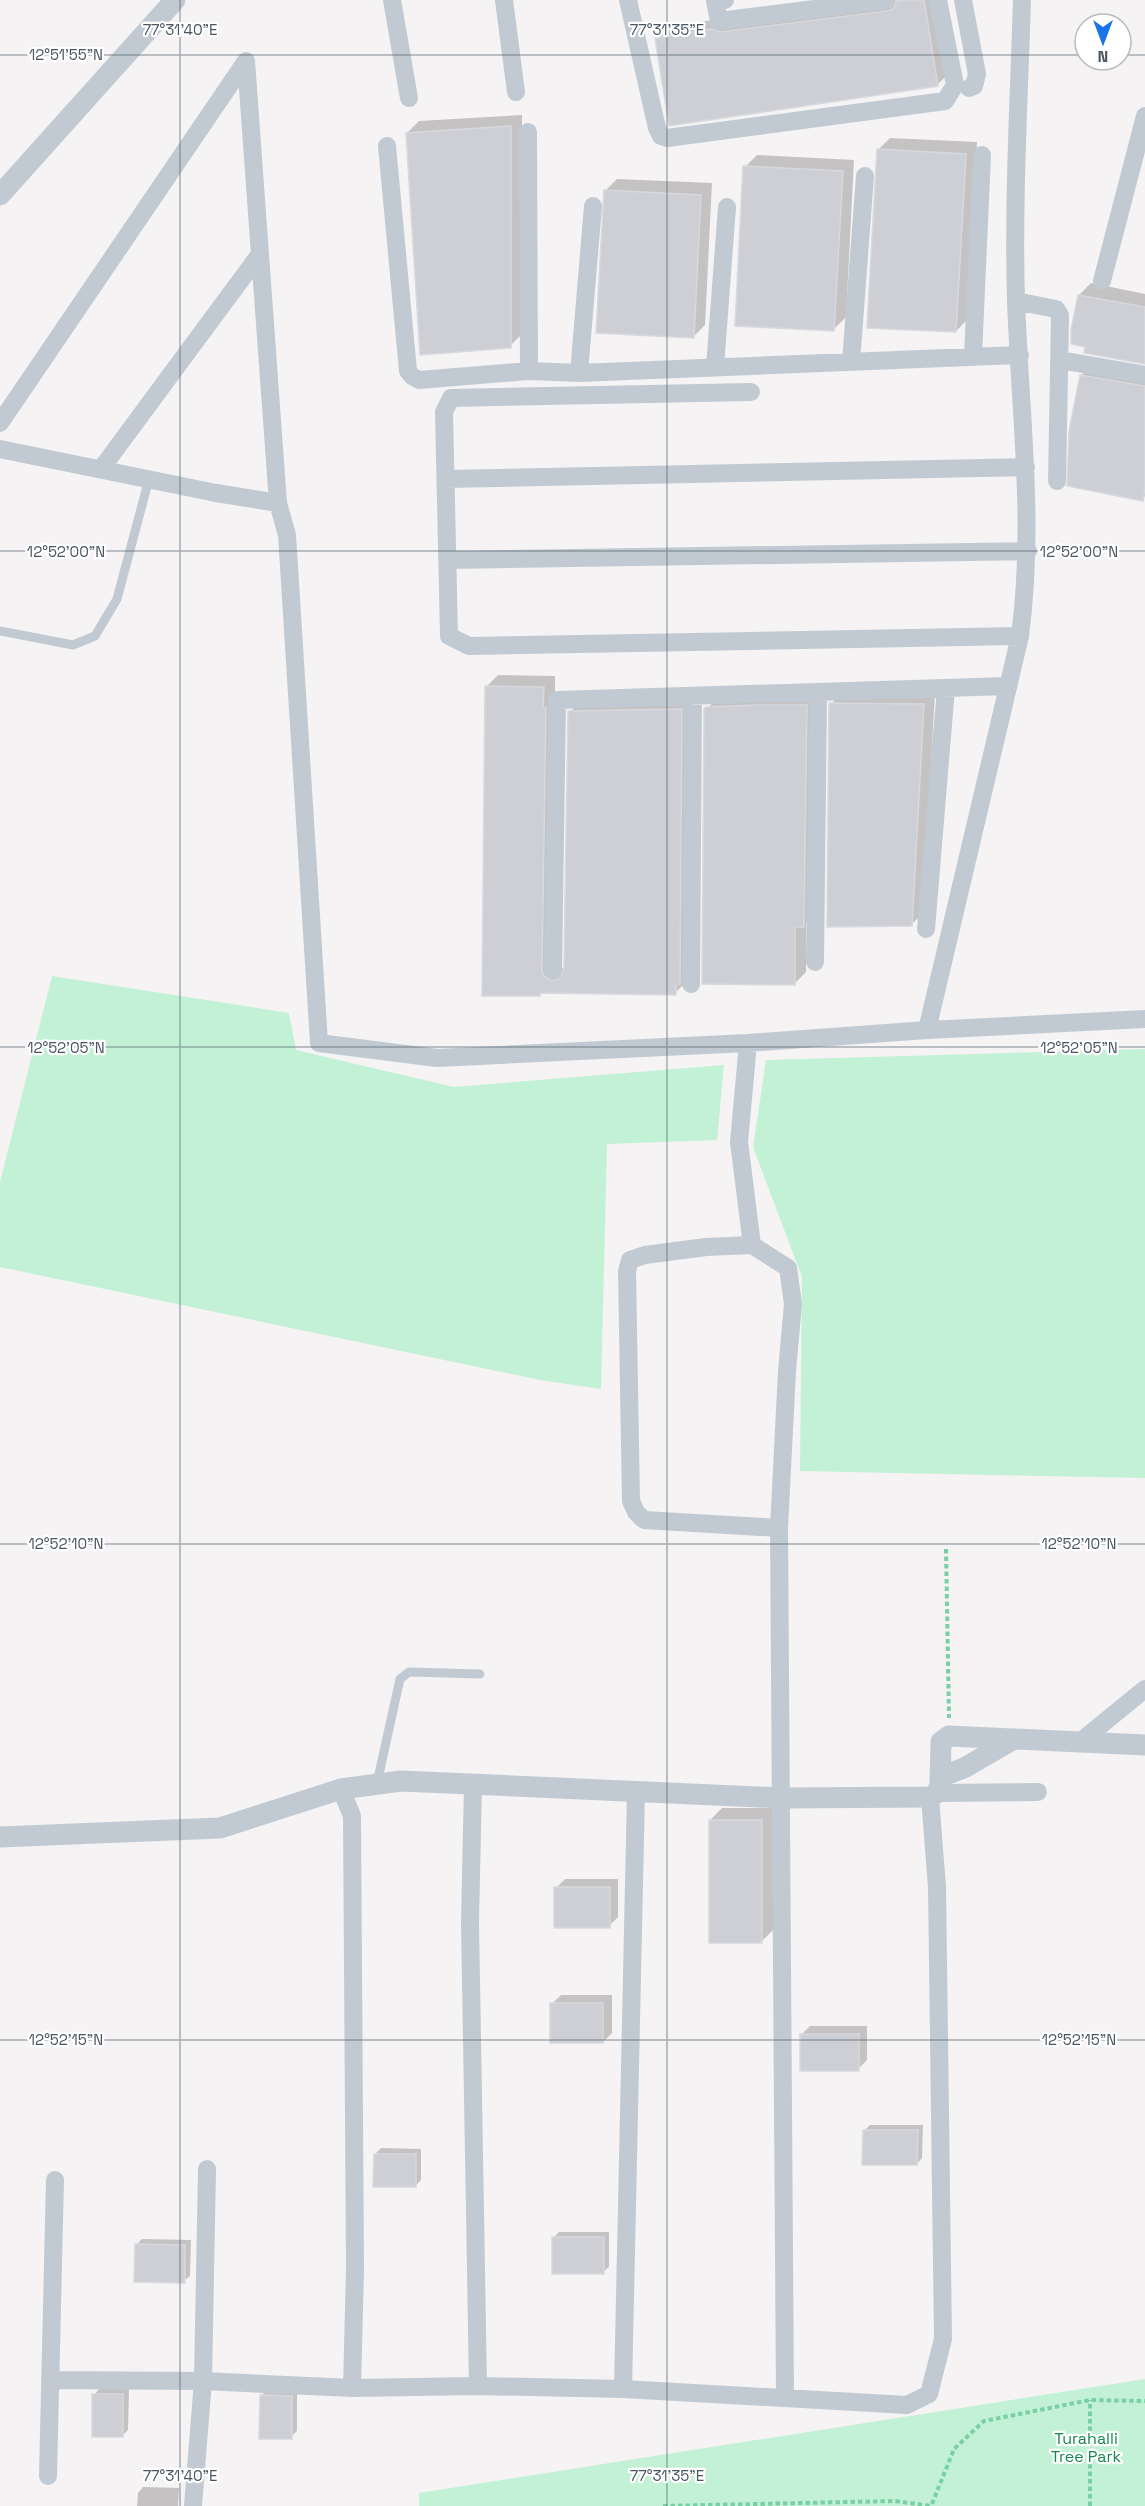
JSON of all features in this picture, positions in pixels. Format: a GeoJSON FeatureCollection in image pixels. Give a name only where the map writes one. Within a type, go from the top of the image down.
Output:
{"type":"FeatureCollection","features":[{"type":"Feature","properties":{"kind":"street"},"geometry":{"type":"LineString","coordinates":[[0,195],[175,0]]}},
{"type":"Feature","properties":{"kind":"street"},"geometry":{"type":"LineString","coordinates":[[392,0],[409,98]]}},
{"type":"Feature","properties":{"kind":"street"},"geometry":{"type":"LineString","coordinates":[[504,0],[516,92]]}},
{"type":"Feature","properties":{"kind":"street"},"geometry":{"type":"LineString","coordinates":[[628,0],[657,128],[661,136],[667,138],[945,100],[956,85],[938,0]]}},
{"type":"Feature","properties":{"kind":"street"},"geometry":{"type":"LineString","coordinates":[[725,0],[715,1],[718,21],[886,0]]}},
{"type":"Feature","properties":{"kind":"street"},"geometry":{"type":"LineString","coordinates":[[963,0],[977,75],[974,86],[969,88]]}},
{"type":"Feature","properties":{"kind":"street"},"geometry":{"type":"LineString","coordinates":[[927,1030],[1020,636],[1026,586],[1028,551],[1026,467],[1016,301],[1022,0]]}},
{"type":"Feature","properties":{"kind":"street"},"geometry":{"type":"LineString","coordinates":[[0,423],[246,61],[278,503],[287,535],[319,1043],[437,1058],[748,1043],[1145,1018]]}},
{"type":"Feature","properties":{"kind":"street"},"geometry":{"type":"LineString","coordinates":[[1102,281],[1145,116]]}},
{"type":"Feature","properties":{"kind":"street"},"geometry":{"type":"LineString","coordinates":[[528,132],[529,371]]}},
{"type":"Feature","properties":{"kind":"street"},"geometry":{"type":"LineString","coordinates":[[387,146],[408,371],[419,380],[529,371],[579,373],[1020,355]]}},
{"type":"Feature","properties":{"kind":"street"},"geometry":{"type":"LineString","coordinates":[[973,356],[982,154]]}},
{"type":"Feature","properties":{"kind":"street"},"geometry":{"type":"LineString","coordinates":[[851,362],[865,176]]}},
{"type":"Feature","properties":{"kind":"street"},"geometry":{"type":"LineString","coordinates":[[579,373],[593,206]]}},
{"type":"Feature","properties":{"kind":"street"},"geometry":{"type":"LineString","coordinates":[[715,367],[727,207]]}},
{"type":"Feature","properties":{"kind":"street"},"geometry":{"type":"LineString","coordinates":[[101,469],[260,254]]}},
{"type":"Feature","properties":{"kind":"street"},"geometry":{"type":"LineString","coordinates":[[1016,301],[1056,309],[1059,312],[1057,481]]}},
{"type":"Feature","properties":{"kind":"street"},"geometry":{"type":"LineString","coordinates":[[1060,360],[1145,375]]}},
{"type":"Feature","properties":{"kind":"street"},"geometry":{"type":"LineString","coordinates":[[751,392],[452,399],[444,412],[449,636],[469,646],[1020,636]]}},
{"type":"Feature","properties":{"kind":"street"},"geometry":{"type":"LineString","coordinates":[[0,449],[216,493],[278,503]]}},
{"type":"Feature","properties":{"kind":"street"},"geometry":{"type":"LineString","coordinates":[[446,479],[1026,467]]}},
{"type":"Feature","properties":{"kind":"street"},"geometry":{"type":"LineString","coordinates":[[448,560],[1028,551]]}},
{"type":"Feature","properties":{"kind":"street"},"geometry":{"type":"LineString","coordinates":[[553,970],[557,700],[1008,686]]}},
{"type":"Feature","properties":{"kind":"street"},"geometry":{"type":"LineString","coordinates":[[926,929],[946,688]]}},
{"type":"Feature","properties":{"kind":"street"},"geometry":{"type":"LineString","coordinates":[[814,962],[818,693]]}},
{"type":"Feature","properties":{"kind":"street"},"geometry":{"type":"LineString","coordinates":[[691,984],[693,697]]}},
{"type":"Feature","properties":{"kind":"street"},"geometry":{"type":"LineString","coordinates":[[748,1043],[739,1142],[752,1245]]}},
{"type":"Feature","properties":{"kind":"street"},"geometry":{"type":"LineString","coordinates":[[780,1528],[644,1520],[636,1512],[631,1501],[627,1271],[630,1260],[655,1253],[752,1245],[788,1268],[793,1304],[786,1371],[780,1528],[785,2398]]}},
{"type":"Feature","properties":{"kind":"street"},"geometry":{"type":"LineString","coordinates":[[1080,1742],[1145,1689]]}},
{"type":"Feature","properties":{"kind":"street"},"geometry":{"type":"LineString","coordinates":[[50,2380],[203,2381],[352,2388],[478,2386],[623,2389],[907,2405],[929,2394],[943,2339],[935,1789],[941,1742],[950,1736],[1145,1745]]}},
{"type":"Feature","properties":{"kind":"street"},"geometry":{"type":"LineString","coordinates":[[935,1789],[963,1768],[1014,1739]]}},
{"type":"Feature","properties":{"kind":"street"},"geometry":{"type":"LineString","coordinates":[[0,1837],[220,1828],[341,1789],[401,1781],[782,1798],[935,1789],[1038,1792]]}},
{"type":"Feature","properties":{"kind":"street"},"geometry":{"type":"LineString","coordinates":[[473,1784],[470,1922],[478,2386]]}},
{"type":"Feature","properties":{"kind":"street"},"geometry":{"type":"LineString","coordinates":[[341,1789],[352,1816],[355,2269],[352,2388]]}},
{"type":"Feature","properties":{"kind":"street"},"geometry":{"type":"LineString","coordinates":[[623,2389],[636,1792]]}},
{"type":"Feature","properties":{"kind":"street"},"geometry":{"type":"LineString","coordinates":[[193,2506],[203,2381],[207,2169]]}},
{"type":"Feature","properties":{"kind":"street"},"geometry":{"type":"LineString","coordinates":[[48,2476],[55,2180]]}},
{"type":"Feature","properties":{"kind":"lane"},"geometry":{"type":"LineString","coordinates":[[0,632],[73,645],[95,636],[117,598],[149,479]]}},
{"type":"Feature","properties":{"kind":"lane"},"geometry":{"type":"LineString","coordinates":[[376,1784],[400,1679],[409,1672],[480,1674]]}},
{"type":"Feature","properties":{"kind":"path"},"geometry":{"type":"LineString","coordinates":[[946,1550],[950,1736]]}},
{"type":"Feature","properties":{"kind":"path"},"geometry":{"type":"LineString","coordinates":[[1090,2400],[1090,2506]]}},
{"type":"Feature","properties":{"kind":"path"},"geometry":{"type":"LineString","coordinates":[[663,2506],[895,2501],[932,2505],[954,2449],[984,2421],[1090,2400],[1145,2401]]}},
{"type":"Feature","properties":{"kind":"green space"},"geometry":{"type":"Polygon","coordinates":[[[52,976],[289,1013],[296,1050],[454,1087],[724,1065],[717,1140],[607,1144],[601,1389],[540,1380],[0,1267],[0,1182],[52,976]]]}},
{"type":"Feature","properties":{"kind":"green space"},"geometry":{"type":"Polygon","coordinates":[[[1145,1049],[1145,1478],[800,1471],[802,1277],[753,1147],[766,1060],[1145,1049]]]}},
{"type":"Feature","properties":{"kind":"green space","name":"Turahalli Tree Park"},"geometry":{"type":"Polygon","coordinates":[[[1145,2379],[1145,2506],[419,2506],[419,2493],[1145,2379]]]}},
{"type":"Feature","properties":{"kind":"building"},"geometry":{"type":"Polygon","coordinates":[[[924,0],[938,86],[669,126],[655,38],[712,29],[720,32],[887,11],[893,9],[897,1],[924,0]]]}},
{"type":"Feature","properties":{"kind":"building"},"geometry":{"type":"Polygon","coordinates":[[[511,126],[511,348],[420,355],[406,133],[511,126]]]}},
{"type":"Feature","properties":{"kind":"building"},"geometry":{"type":"Polygon","coordinates":[[[877,149],[966,154],[956,332],[867,328],[877,149]]]}},
{"type":"Feature","properties":{"kind":"building"},"geometry":{"type":"Polygon","coordinates":[[[743,166],[843,171],[834,331],[735,326],[743,166]]]}},
{"type":"Feature","properties":{"kind":"building"},"geometry":{"type":"Polygon","coordinates":[[[604,190],[701,195],[694,338],[596,333],[604,190]]]}},
{"type":"Feature","properties":{"kind":"building"},"geometry":{"type":"Polygon","coordinates":[[[1078,295],[1145,307],[1145,364],[1084,353],[1085,347],[1071,344],[1071,330],[1078,295]]]}},
{"type":"Feature","properties":{"kind":"building"},"geometry":{"type":"Polygon","coordinates":[[[1080,375],[1145,386],[1143,501],[1067,486],[1069,431],[1080,375]]]}},
{"type":"Feature","properties":{"kind":"building"},"geometry":{"type":"Polygon","coordinates":[[[485,686],[544,687],[543,708],[546,708],[542,970],[544,976],[552,981],[559,979],[564,970],[568,711],[682,709],[680,984],[676,984],[676,995],[541,993],[540,996],[482,996],[485,686]]]}},
{"type":"Feature","properties":{"kind":"building"},"geometry":{"type":"Polygon","coordinates":[[[829,703],[924,704],[912,926],[827,927],[829,703]]]}},
{"type":"Feature","properties":{"kind":"building"},"geometry":{"type":"Polygon","coordinates":[[[807,705],[804,927],[795,927],[795,985],[702,984],[704,709],[706,707],[807,705]]]}},
{"type":"Feature","properties":{"kind":"building"},"geometry":{"type":"Polygon","coordinates":[[[709,1820],[762,1820],[762,1943],[709,1943],[709,1820]]]}},
{"type":"Feature","properties":{"kind":"building"},"geometry":{"type":"Polygon","coordinates":[[[554,1887],[610,1887],[610,1928],[554,1928],[554,1887]]]}},
{"type":"Feature","properties":{"kind":"building"},"geometry":{"type":"Polygon","coordinates":[[[550,2003],[603,2003],[603,2043],[550,2043],[550,2003]]]}},
{"type":"Feature","properties":{"kind":"building"},"geometry":{"type":"Polygon","coordinates":[[[800,2034],[859,2034],[859,2071],[800,2071],[800,2034]]]}},
{"type":"Feature","properties":{"kind":"building"},"geometry":{"type":"Polygon","coordinates":[[[863,2130],[918,2130],[917,2165],[862,2165],[863,2130]]]}},
{"type":"Feature","properties":{"kind":"building"},"geometry":{"type":"Polygon","coordinates":[[[374,2154],[416,2154],[416,2187],[373,2187],[374,2154]]]}},
{"type":"Feature","properties":{"kind":"building"},"geometry":{"type":"Polygon","coordinates":[[[552,2237],[604,2237],[604,2274],[552,2274],[552,2237]]]}},
{"type":"Feature","properties":{"kind":"building"},"geometry":{"type":"Polygon","coordinates":[[[135,2244],[185,2245],[185,2283],[134,2282],[135,2244]]]}},
{"type":"Feature","properties":{"kind":"building"},"geometry":{"type":"Polygon","coordinates":[[[92,2394],[123,2394],[123,2437],[92,2437],[92,2394]]]}},
{"type":"Feature","properties":{"kind":"building"},"geometry":{"type":"Polygon","coordinates":[[[260,2395],[292,2396],[292,2439],[259,2439],[260,2395]]]}}]}
